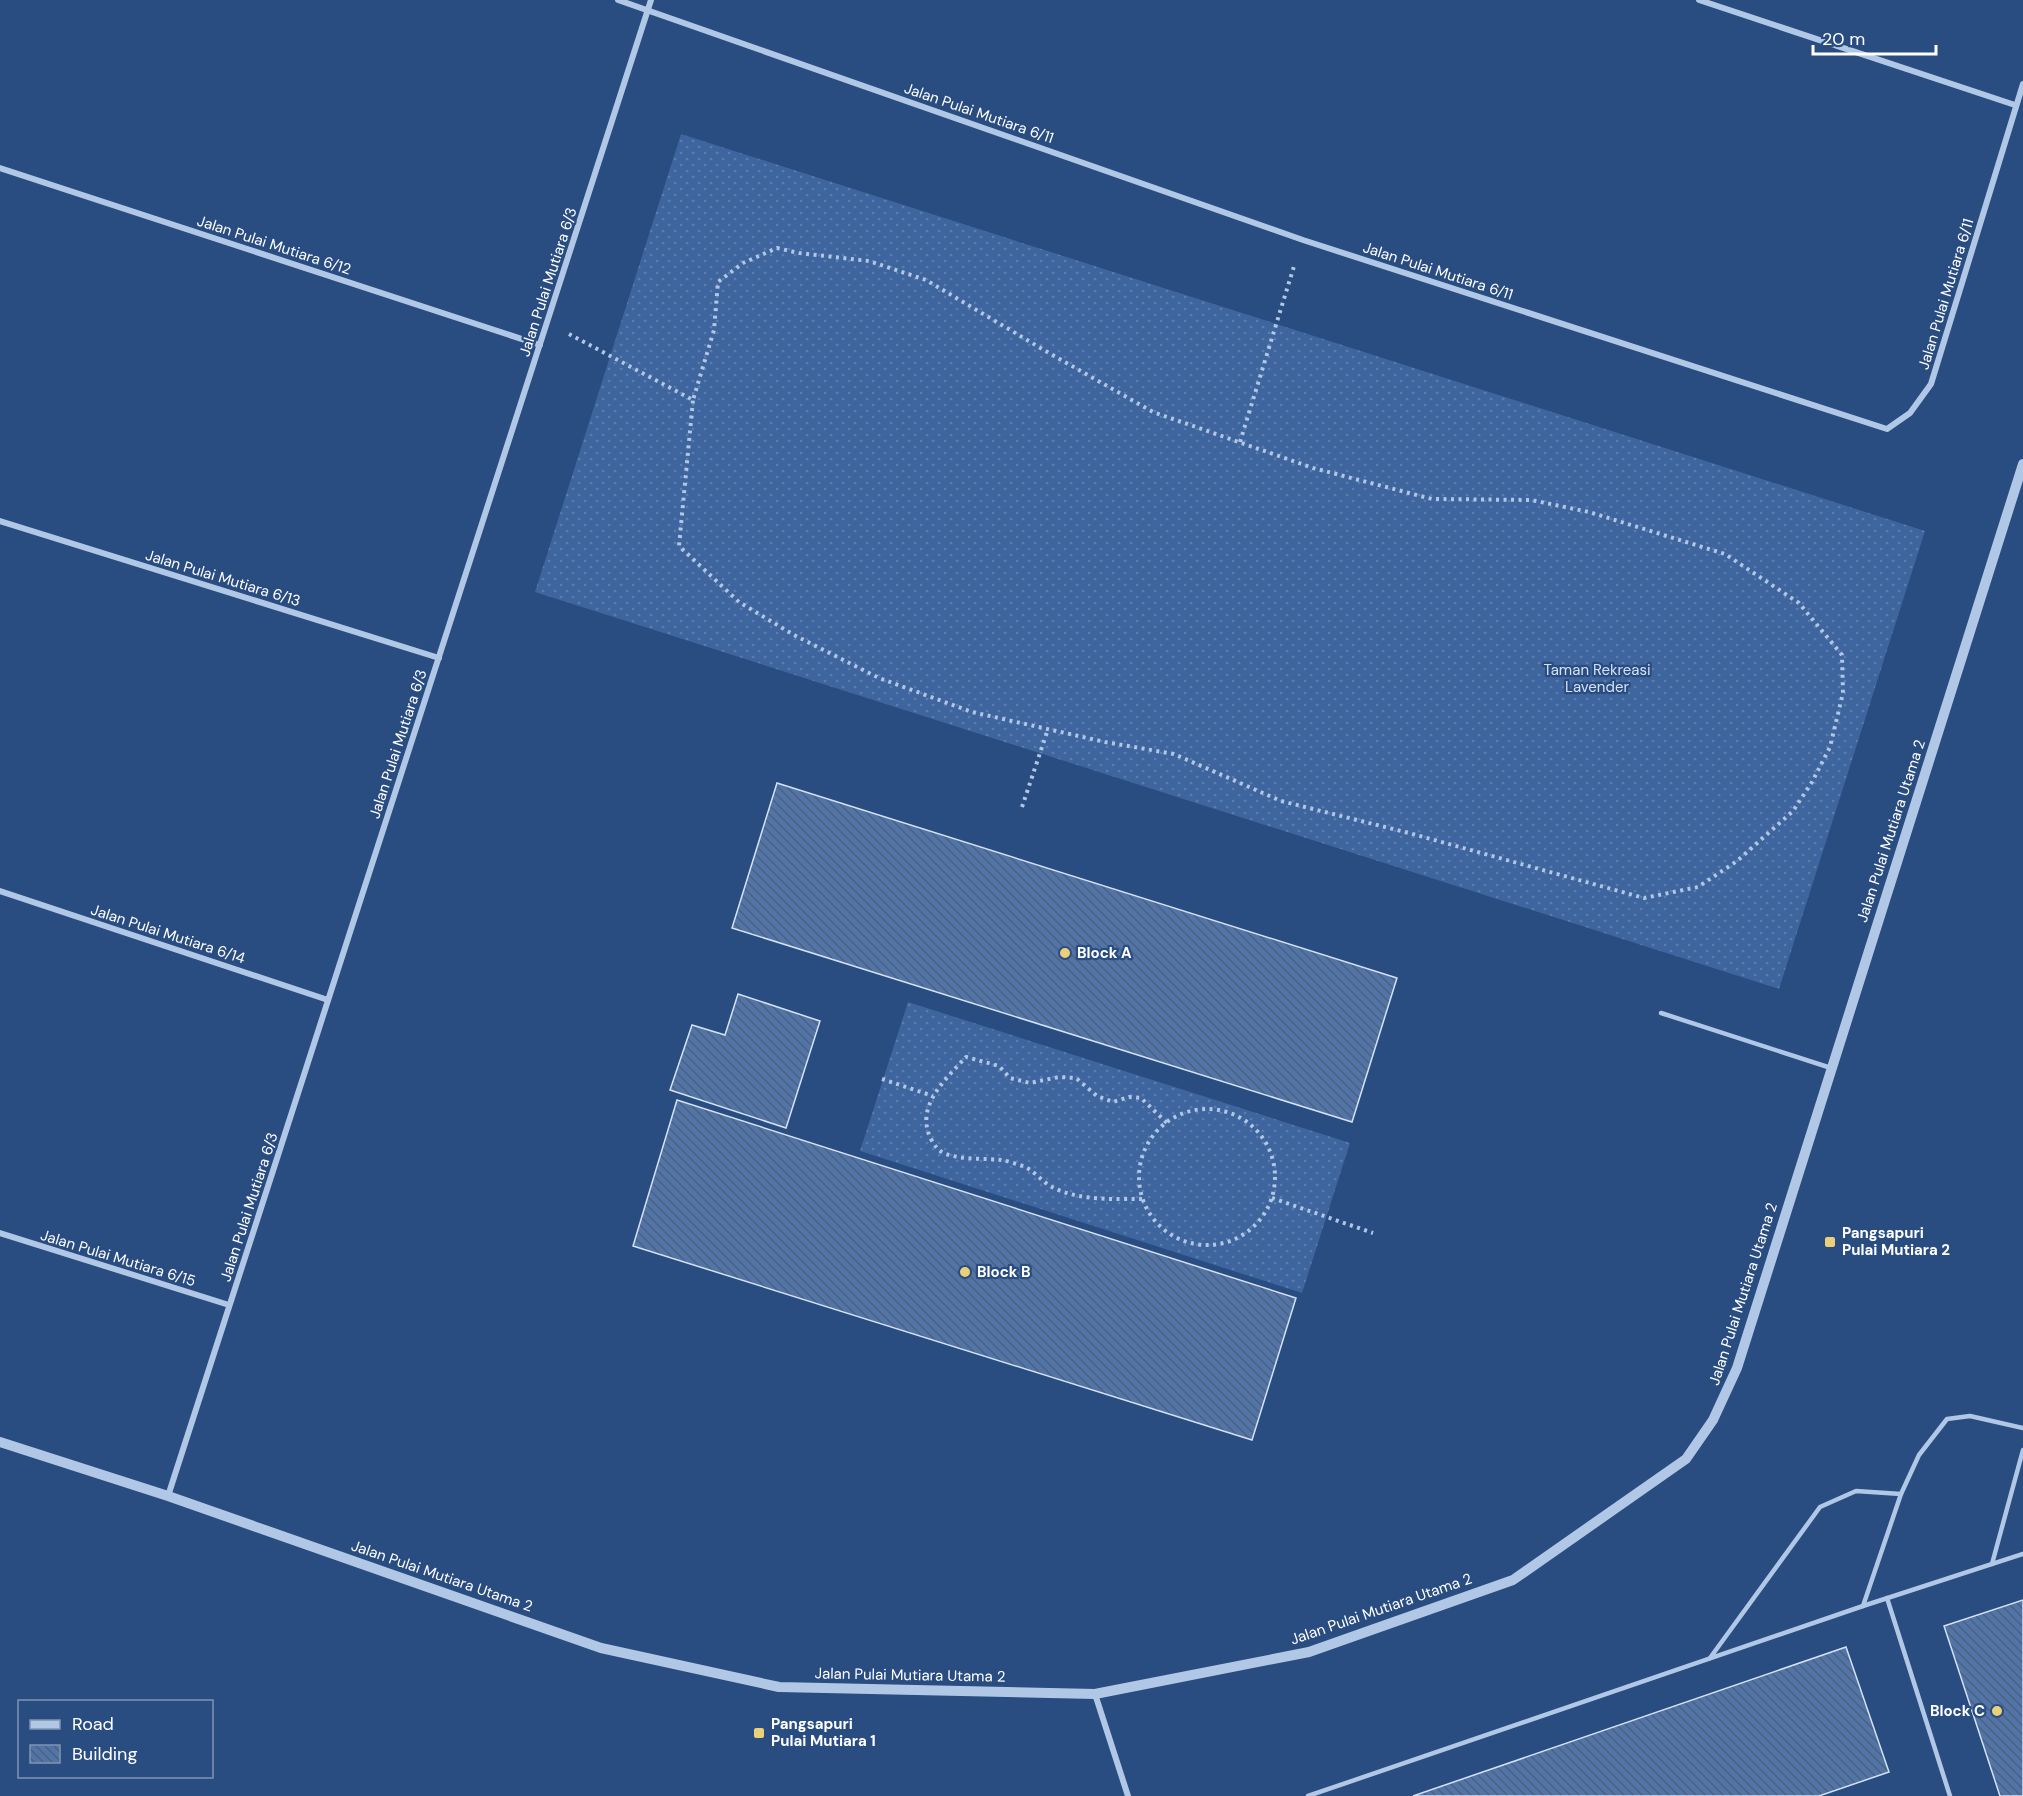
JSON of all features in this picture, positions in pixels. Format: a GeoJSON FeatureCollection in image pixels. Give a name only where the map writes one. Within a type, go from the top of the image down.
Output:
{"type":"FeatureCollection","features":[{"type":"Feature","properties":{"kind":"street","name":"Jalan Pulai Mutiara 6/11"},"geometry":{"type":"LineString","coordinates":[[618,0],[1303,240],[1887,429],[1910,412],[1931,384],[2016,105]]}},
{"type":"Feature","properties":{"kind":"street","name":"Jalan Pulai Mutiara 6/3"},"geometry":{"type":"LineString","coordinates":[[168,1496],[651,0]]}},
{"type":"Feature","properties":{"kind":"street"},"geometry":{"type":"LineString","coordinates":[[1699,0],[2016,105],[2023,84]]}},
{"type":"Feature","properties":{"kind":"street","name":"Jalan Pulai Mutiara 6/12"},"geometry":{"type":"LineString","coordinates":[[0,168],[540,345]]}},
{"type":"Feature","properties":{"kind":"street","name":"Jalan Pulai Mutiara Utama 2"},"geometry":{"type":"LineString","coordinates":[[0,1442],[168,1496],[601,1648],[779,1687],[1095,1694],[1309,1652],[1513,1580],[1686,1459],[1713,1420],[1737,1368],[2023,464]]}},
{"type":"Feature","properties":{"kind":"street","name":"Jalan Pulai Mutiara 6/13"},"geometry":{"type":"LineString","coordinates":[[0,521],[439,658]]}},
{"type":"Feature","properties":{"kind":"street","name":"Jalan Pulai Mutiara 6/14"},"geometry":{"type":"LineString","coordinates":[[0,891],[328,1000]]}},
{"type":"Feature","properties":{"kind":"street","name":"Jalan Pulai Mutiara 6/15"},"geometry":{"type":"LineString","coordinates":[[0,1233],[230,1305]]}},
{"type":"Feature","properties":{"kind":"street"},"geometry":{"type":"LineString","coordinates":[[1095,1694],[1128,1796]]}},
{"type":"Feature","properties":{"kind":"lane"},"geometry":{"type":"LineString","coordinates":[[1661,1014],[1831,1068]]}},
{"type":"Feature","properties":{"kind":"lane"},"geometry":{"type":"LineString","coordinates":[[1863,1606],[1901,1494],[1918,1455],[1947,1419],[1970,1416],[2023,1428]]}},
{"type":"Feature","properties":{"kind":"lane"},"geometry":{"type":"LineString","coordinates":[[1992,1564],[2023,1450]]}},
{"type":"Feature","properties":{"kind":"lane"},"geometry":{"type":"LineString","coordinates":[[1710,1659],[1820,1507],[1856,1491],[1901,1494]]}},
{"type":"Feature","properties":{"kind":"lane"},"geometry":{"type":"LineString","coordinates":[[1308,1796],[1863,1606],[2023,1554]]}},
{"type":"Feature","properties":{"kind":"lane"},"geometry":{"type":"LineString","coordinates":[[1887,1598],[1950,1796]]}},
{"type":"Feature","properties":{"kind":"path"},"geometry":{"type":"LineString","coordinates":[[1240,443],[1303,240]]}},
{"type":"Feature","properties":{"kind":"path"},"geometry":{"type":"LineString","coordinates":[[777,248],[799,253],[870,261],[927,280],[1153,412],[1240,443],[1313,468],[1432,499],[1531,500],[1589,512],[1725,554],[1799,603],[1842,655],[1843,693],[1830,747],[1812,782],[1793,811],[1737,861],[1698,887],[1644,898],[1409,833],[1281,801],[1174,754],[972,712],[879,678],[794,635],[740,602],[679,546],[693,400],[714,330],[718,282],[743,264],[777,248]]}},
{"type":"Feature","properties":{"kind":"path"},"geometry":{"type":"LineString","coordinates":[[547,322],[693,400]]}},
{"type":"Feature","properties":{"kind":"path"},"geometry":{"type":"LineString","coordinates":[[1022,807],[1048,729]]}},
{"type":"Feature","properties":{"kind":"path"},"geometry":{"type":"LineString","coordinates":[[1142,1199],[1076,1196],[1052,1187],[1026,1167],[1002,1160],[946,1154],[936,1148],[928,1134],[926,1120],[933,1096],[966,1057],[999,1066],[1010,1078],[1030,1083],[1059,1077],[1076,1078],[1097,1096],[1113,1102],[1129,1097],[1140,1098],[1167,1123]]}},
{"type":"Feature","properties":{"kind":"path"},"geometry":{"type":"LineString","coordinates":[[882,1079],[933,1096]]}},
{"type":"Feature","properties":{"kind":"path"},"geometry":{"type":"LineString","coordinates":[[1195,1110],[1219,1110],[1241,1118],[1258,1133],[1270,1153],[1275,1175],[1272,1198],[1262,1217],[1247,1233],[1227,1243],[1206,1246],[1184,1242],[1165,1231],[1150,1215],[1142,1199],[1138,1173],[1143,1151],[1156,1132],[1167,1123],[1174,1117],[1195,1110]]}},
{"type":"Feature","properties":{"kind":"path"},"geometry":{"type":"LineString","coordinates":[[1272,1198],[1373,1233]]}},
{"type":"Feature","properties":{"kind":"green space","name":"Taman Rekreasi Lavender"},"geometry":{"type":"Polygon","coordinates":[[[681,134],[1925,531],[1779,989],[535,592],[681,134]]]}},
{"type":"Feature","properties":{"kind":"green space"},"geometry":{"type":"Polygon","coordinates":[[[908,1002],[1350,1143],[1302,1293],[860,1151],[908,1002]]]}},
{"type":"Feature","properties":{"kind":"building","name":"Block A"},"geometry":{"type":"Polygon","coordinates":[[[777,783],[1397,978],[1352,1122],[732,928],[777,783]]]}},
{"type":"Feature","properties":{"kind":"building"},"geometry":{"type":"Polygon","coordinates":[[[738,994],[820,1021],[786,1128],[670,1090],[692,1025],[725,1035],[738,994]]]}},
{"type":"Feature","properties":{"kind":"building","name":"Block B"},"geometry":{"type":"Polygon","coordinates":[[[677,1100],[1296,1298],[1252,1440],[633,1246],[677,1100]]]}},
{"type":"Feature","properties":{"kind":"building","name":"Block C"},"geometry":{"type":"Polygon","coordinates":[[[2023,1600],[2023,1796],[2000,1796],[1944,1626],[2023,1600]]]}},
{"type":"Feature","properties":{"kind":"building"},"geometry":{"type":"Polygon","coordinates":[[[1846,1647],[1889,1772],[1819,1796],[1413,1796],[1846,1647]]]}},
{"type":"Feature","properties":{"kind":"place","name":"Block A"},"geometry":{"type":"Point","coordinates":[1065,953]}},
{"type":"Feature","properties":{"kind":"place","name":"Pangsapuri Pulai Mutiara 2"},"geometry":{"type":"Point","coordinates":[1830,1242]}},
{"type":"Feature","properties":{"kind":"place","name":"Block B"},"geometry":{"type":"Point","coordinates":[965,1272]}},
{"type":"Feature","properties":{"kind":"place","name":"Block C"},"geometry":{"type":"Point","coordinates":[1997,1711]}},
{"type":"Feature","properties":{"kind":"place","name":"Pangsapuri Pulai Mutiara 1"},"geometry":{"type":"Point","coordinates":[759,1733]}}]}
